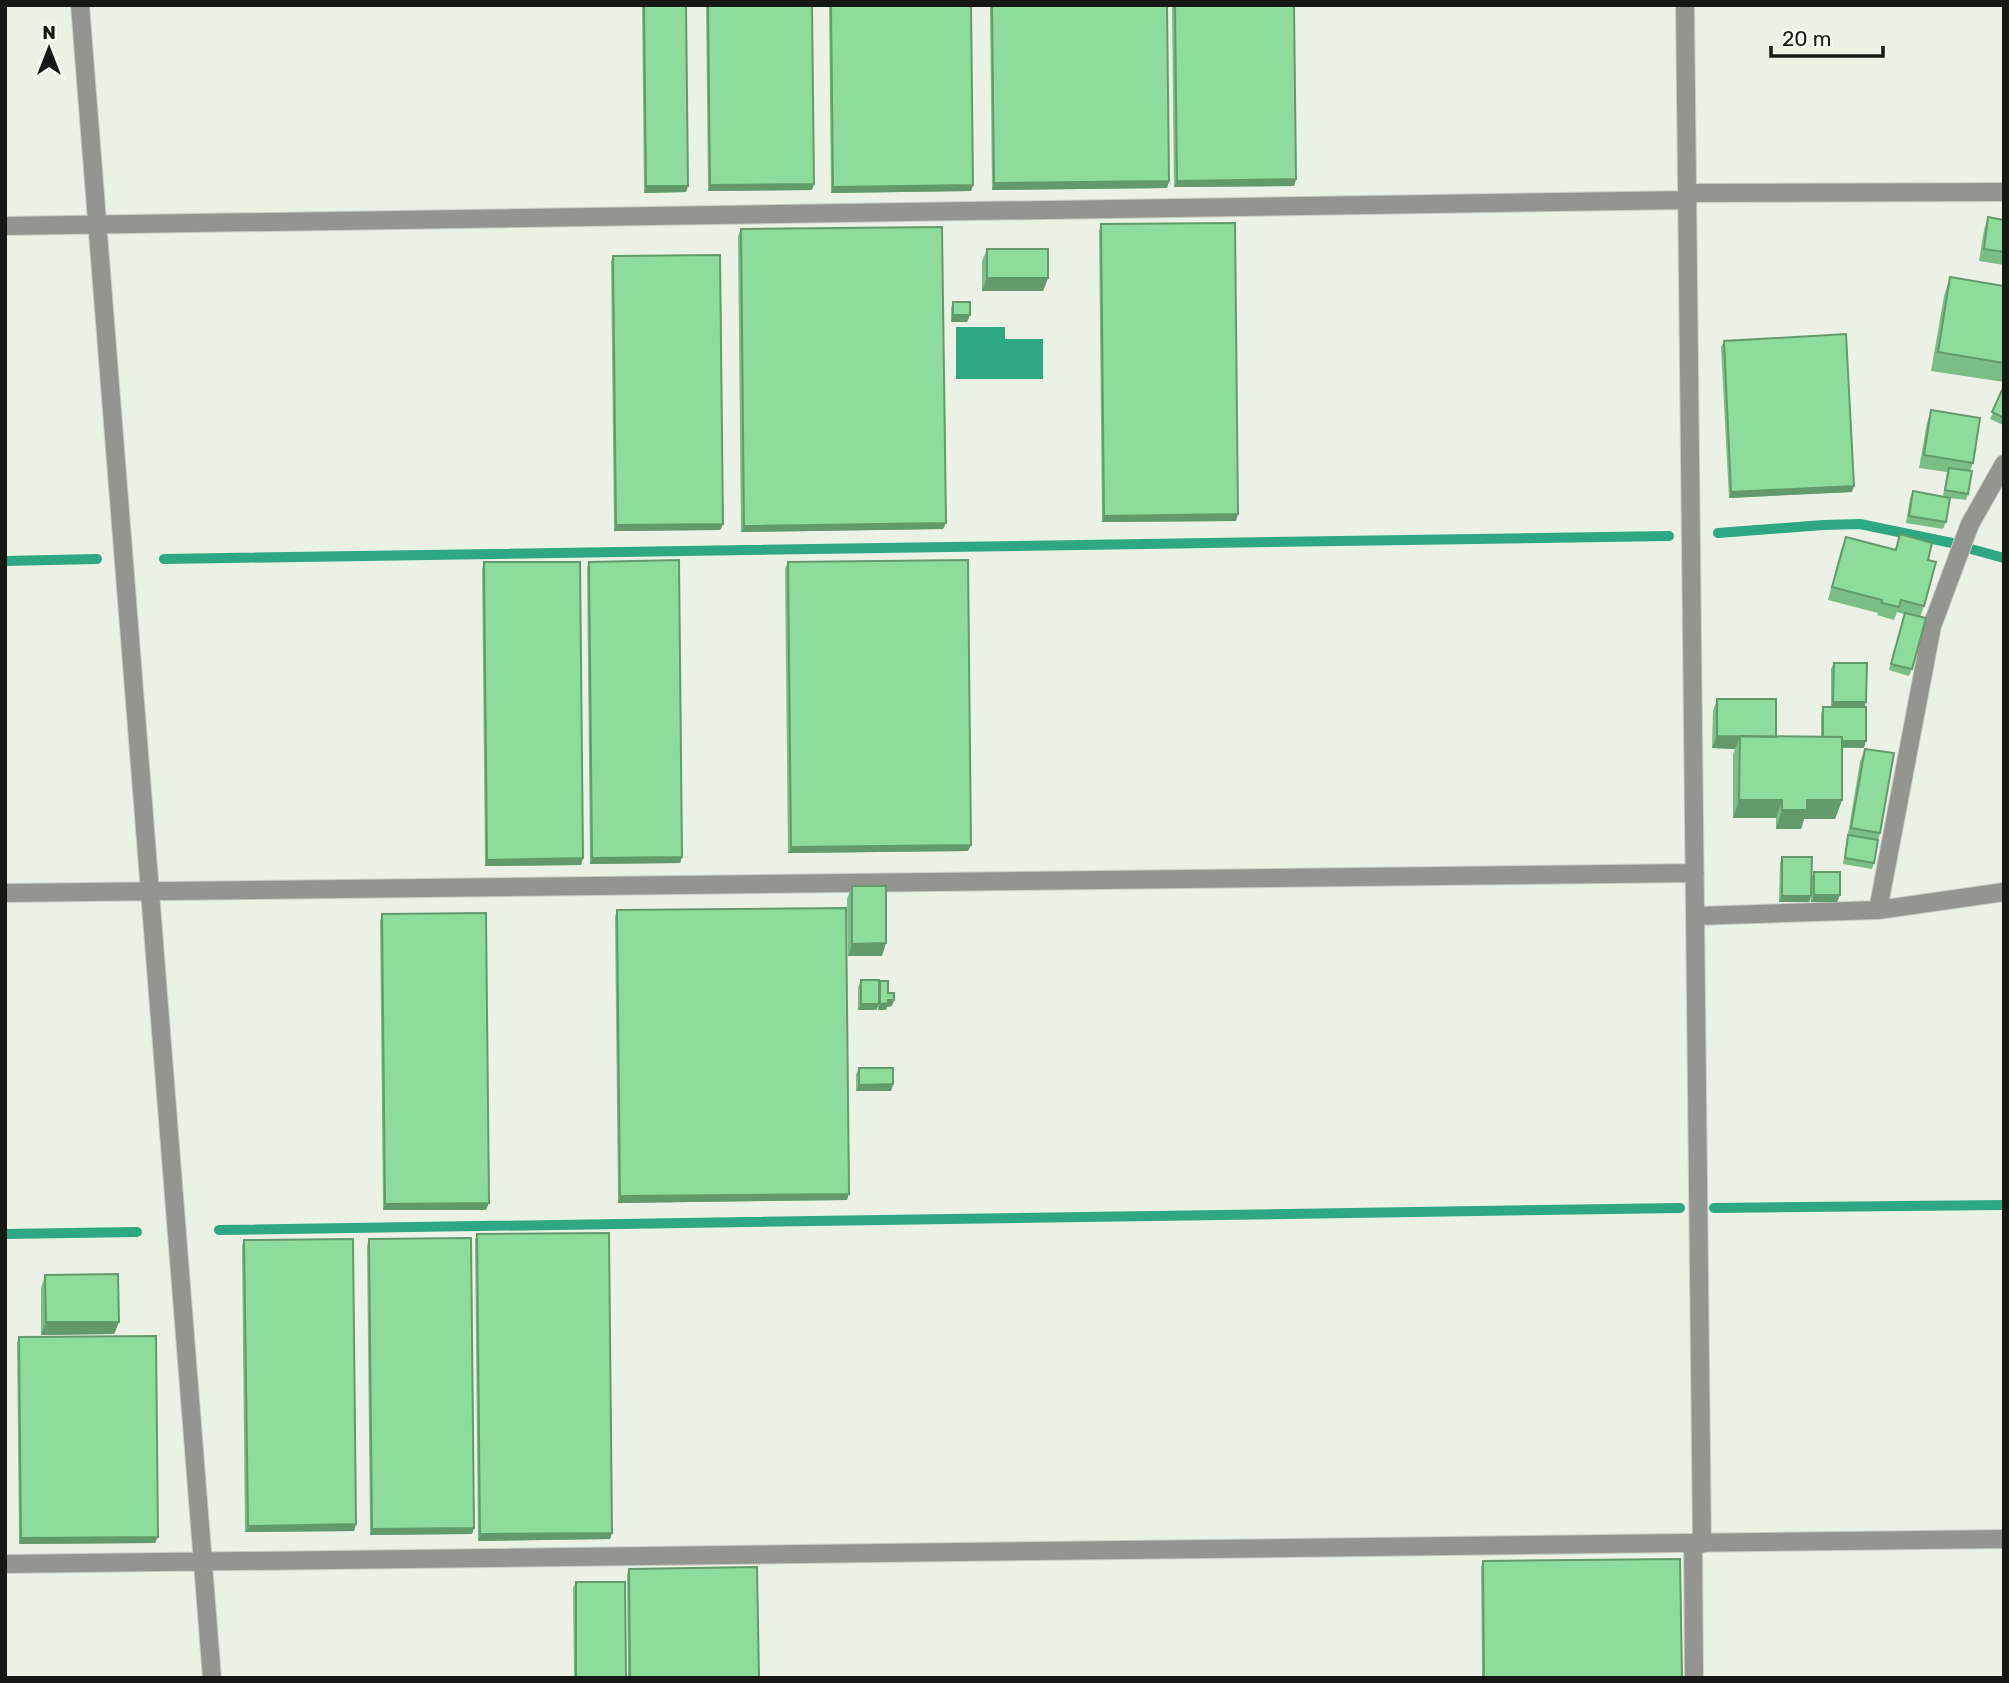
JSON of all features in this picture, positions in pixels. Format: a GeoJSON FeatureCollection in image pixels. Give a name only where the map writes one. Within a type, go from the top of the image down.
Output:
{"type":"FeatureCollection","features":[{"type":"Feature","properties":{"kind":"street"},"geometry":{"type":"LineString","coordinates":[[80,5],[212,1678]]}},
{"type":"Feature","properties":{"kind":"street"},"geometry":{"type":"LineString","coordinates":[[1685,5],[1696,916],[1698,1544],[1695,1678]]}},
{"type":"Feature","properties":{"kind":"street"},"geometry":{"type":"LineString","coordinates":[[5,226],[2004,192]]}},
{"type":"Feature","properties":{"kind":"street"},"geometry":{"type":"LineString","coordinates":[[1878,910],[1932,626],[1970,524],[2004,464]]}},
{"type":"Feature","properties":{"kind":"street"},"geometry":{"type":"LineString","coordinates":[[5,893],[1695,873]]}},
{"type":"Feature","properties":{"kind":"street"},"geometry":{"type":"LineString","coordinates":[[1696,916],[1878,910],[2004,892]]}},
{"type":"Feature","properties":{"kind":"street"},"geometry":{"type":"LineString","coordinates":[[5,1564],[2004,1539]]}},
{"type":"Feature","properties":{"kind":"shaded area"},"geometry":{"type":"Polygon","coordinates":[[[956,327],[1005,327],[1005,339],[1043,339],[1043,379],[956,379],[956,327]]]}},
{"type":"Feature","properties":{"kind":"building"},"geometry":{"type":"Polygon","coordinates":[[[644,5],[686,5],[688,186],[646,186],[644,5]]]}},
{"type":"Feature","properties":{"kind":"building"},"geometry":{"type":"Polygon","coordinates":[[[708,5],[812,5],[814,184],[710,185],[708,5]]]}},
{"type":"Feature","properties":{"kind":"building"},"geometry":{"type":"Polygon","coordinates":[[[831,5],[971,5],[973,185],[833,187],[831,5]]]}},
{"type":"Feature","properties":{"kind":"building"},"geometry":{"type":"Polygon","coordinates":[[[992,5],[1167,5],[1169,181],[994,183],[992,5]]]}},
{"type":"Feature","properties":{"kind":"building"},"geometry":{"type":"Polygon","coordinates":[[[1175,5],[1294,5],[1296,179],[1177,181],[1175,5]]]}},
{"type":"Feature","properties":{"kind":"building"},"geometry":{"type":"Polygon","coordinates":[[[1988,217],[2004,220],[2004,252],[1984,249],[1988,217]]]}},
{"type":"Feature","properties":{"kind":"building"},"geometry":{"type":"Polygon","coordinates":[[[1235,223],[1238,514],[1104,516],[1101,224],[1235,223]]]}},
{"type":"Feature","properties":{"kind":"building"},"geometry":{"type":"Polygon","coordinates":[[[942,227],[946,523],[744,526],[741,229],[942,227]]]}},
{"type":"Feature","properties":{"kind":"building"},"geometry":{"type":"Polygon","coordinates":[[[987,249],[1048,249],[1048,278],[987,278],[987,249]]]}},
{"type":"Feature","properties":{"kind":"building"},"geometry":{"type":"Polygon","coordinates":[[[720,255],[723,524],[616,525],[613,256],[720,255]]]}},
{"type":"Feature","properties":{"kind":"building"},"geometry":{"type":"Polygon","coordinates":[[[1950,277],[2004,286],[2004,363],[1938,352],[1950,277]]]}},
{"type":"Feature","properties":{"kind":"building"},"geometry":{"type":"Polygon","coordinates":[[[953,302],[970,302],[970,315],[953,315],[953,302]]]}},
{"type":"Feature","properties":{"kind":"building"},"geometry":{"type":"Polygon","coordinates":[[[1846,334],[1854,486],[1731,492],[1724,341],[1846,334]]]}},
{"type":"Feature","properties":{"kind":"building"},"geometry":{"type":"Polygon","coordinates":[[[2002,390],[2004,391],[2004,418],[1992,412],[2002,390]]]}},
{"type":"Feature","properties":{"kind":"building"},"geometry":{"type":"Polygon","coordinates":[[[1931,410],[1980,418],[1973,463],[1924,455],[1931,410]]]}},
{"type":"Feature","properties":{"kind":"building"},"geometry":{"type":"Polygon","coordinates":[[[1949,468],[1972,471],[1968,494],[1945,490],[1949,468]]]}},
{"type":"Feature","properties":{"kind":"building"},"geometry":{"type":"Polygon","coordinates":[[[1913,491],[1950,498],[1946,522],[1909,516],[1913,491]]]}},
{"type":"Feature","properties":{"kind":"building"},"geometry":{"type":"Polygon","coordinates":[[[1900,534],[1932,543],[1928,560],[1936,562],[1924,606],[1901,600],[1899,607],[1832,587],[1846,537],[1896,550],[1900,534]]]}},
{"type":"Feature","properties":{"kind":"building"},"geometry":{"type":"Polygon","coordinates":[[[679,560],[682,857],[592,858],[589,562],[679,560]]]}},
{"type":"Feature","properties":{"kind":"building"},"geometry":{"type":"Polygon","coordinates":[[[968,560],[971,845],[791,847],[788,562],[968,560]]]}},
{"type":"Feature","properties":{"kind":"building"},"geometry":{"type":"Polygon","coordinates":[[[484,562],[580,562],[583,858],[487,860],[484,562]]]}},
{"type":"Feature","properties":{"kind":"building"},"geometry":{"type":"Polygon","coordinates":[[[1905,613],[1926,618],[1912,669],[1891,664],[1905,613]]]}},
{"type":"Feature","properties":{"kind":"building"},"geometry":{"type":"Polygon","coordinates":[[[1834,663],[1867,663],[1866,702],[1833,702],[1834,663]]]}},
{"type":"Feature","properties":{"kind":"building"},"geometry":{"type":"Polygon","coordinates":[[[1717,699],[1776,699],[1776,737],[1717,736],[1717,699]]]}},
{"type":"Feature","properties":{"kind":"building"},"geometry":{"type":"Polygon","coordinates":[[[1823,707],[1866,707],[1866,741],[1842,741],[1842,737],[1823,737],[1823,707]]]}},
{"type":"Feature","properties":{"kind":"building"},"geometry":{"type":"Polygon","coordinates":[[[1740,736],[1842,737],[1842,800],[1807,800],[1807,810],[1782,810],[1782,800],[1739,800],[1740,736]]]}},
{"type":"Feature","properties":{"kind":"building"},"geometry":{"type":"Polygon","coordinates":[[[1865,749],[1894,753],[1880,833],[1851,828],[1865,749]]]}},
{"type":"Feature","properties":{"kind":"building"},"geometry":{"type":"Polygon","coordinates":[[[1848,835],[1878,840],[1874,863],[1845,858],[1848,835]]]}},
{"type":"Feature","properties":{"kind":"building"},"geometry":{"type":"Polygon","coordinates":[[[1782,857],[1812,857],[1811,896],[1782,896],[1782,857]]]}},
{"type":"Feature","properties":{"kind":"building"},"geometry":{"type":"Polygon","coordinates":[[[1814,872],[1840,872],[1840,895],[1814,895],[1814,872]]]}},
{"type":"Feature","properties":{"kind":"building"},"geometry":{"type":"Polygon","coordinates":[[[852,886],[886,886],[886,943],[852,944],[852,886]]]}},
{"type":"Feature","properties":{"kind":"building"},"geometry":{"type":"Polygon","coordinates":[[[846,908],[849,1194],[620,1196],[617,910],[846,908]]]}},
{"type":"Feature","properties":{"kind":"building"},"geometry":{"type":"Polygon","coordinates":[[[486,913],[489,1203],[385,1204],[382,914],[486,913]]]}},
{"type":"Feature","properties":{"kind":"building"},"geometry":{"type":"Polygon","coordinates":[[[861,980],[879,980],[879,1004],[861,1004],[861,980]]]}},
{"type":"Feature","properties":{"kind":"building"},"geometry":{"type":"Polygon","coordinates":[[[880,981],[888,981],[888,993],[894,993],[894,1000],[880,1004],[880,981]]]}},
{"type":"Feature","properties":{"kind":"building"},"geometry":{"type":"Polygon","coordinates":[[[859,1068],[893,1068],[893,1084],[859,1085],[859,1068]]]}},
{"type":"Feature","properties":{"kind":"building"},"geometry":{"type":"Polygon","coordinates":[[[609,1233],[612,1533],[480,1534],[477,1234],[609,1233]]]}},
{"type":"Feature","properties":{"kind":"building"},"geometry":{"type":"Polygon","coordinates":[[[471,1238],[474,1528],[372,1529],[369,1239],[471,1238]]]}},
{"type":"Feature","properties":{"kind":"building"},"geometry":{"type":"Polygon","coordinates":[[[353,1239],[356,1524],[248,1526],[244,1240],[353,1239]]]}},
{"type":"Feature","properties":{"kind":"building"},"geometry":{"type":"Polygon","coordinates":[[[118,1274],[119,1322],[46,1322],[45,1275],[118,1274]]]}},
{"type":"Feature","properties":{"kind":"building"},"geometry":{"type":"Polygon","coordinates":[[[156,1336],[158,1537],[21,1538],[19,1337],[156,1336]]]}},
{"type":"Feature","properties":{"kind":"building"},"geometry":{"type":"Polygon","coordinates":[[[1680,1559],[1682,1678],[1484,1678],[1483,1561],[1680,1559]]]}},
{"type":"Feature","properties":{"kind":"building"},"geometry":{"type":"Polygon","coordinates":[[[757,1567],[759,1678],[630,1678],[629,1569],[757,1567]]]}},
{"type":"Feature","properties":{"kind":"building"},"geometry":{"type":"Polygon","coordinates":[[[576,1582],[625,1582],[626,1678],[576,1678],[576,1582]]]}},
{"type":"Feature","properties":{"kind":"waterway"},"geometry":{"type":"LineString","coordinates":[[1718,533],[1860,524],[1952,543]]}},
{"type":"Feature","properties":{"kind":"waterway"},"geometry":{"type":"LineString","coordinates":[[164,559],[1669,536]]}},
{"type":"Feature","properties":{"kind":"waterway"},"geometry":{"type":"LineString","coordinates":[[1971,549],[2004,558]]}},
{"type":"Feature","properties":{"kind":"waterway"},"geometry":{"type":"LineString","coordinates":[[5,561],[97,559]]}},
{"type":"Feature","properties":{"kind":"waterway"},"geometry":{"type":"LineString","coordinates":[[1714,1208],[2004,1205]]}},
{"type":"Feature","properties":{"kind":"waterway"},"geometry":{"type":"LineString","coordinates":[[219,1230],[1680,1208]]}},
{"type":"Feature","properties":{"kind":"waterway"},"geometry":{"type":"LineString","coordinates":[[5,1234],[137,1232]]}}]}
